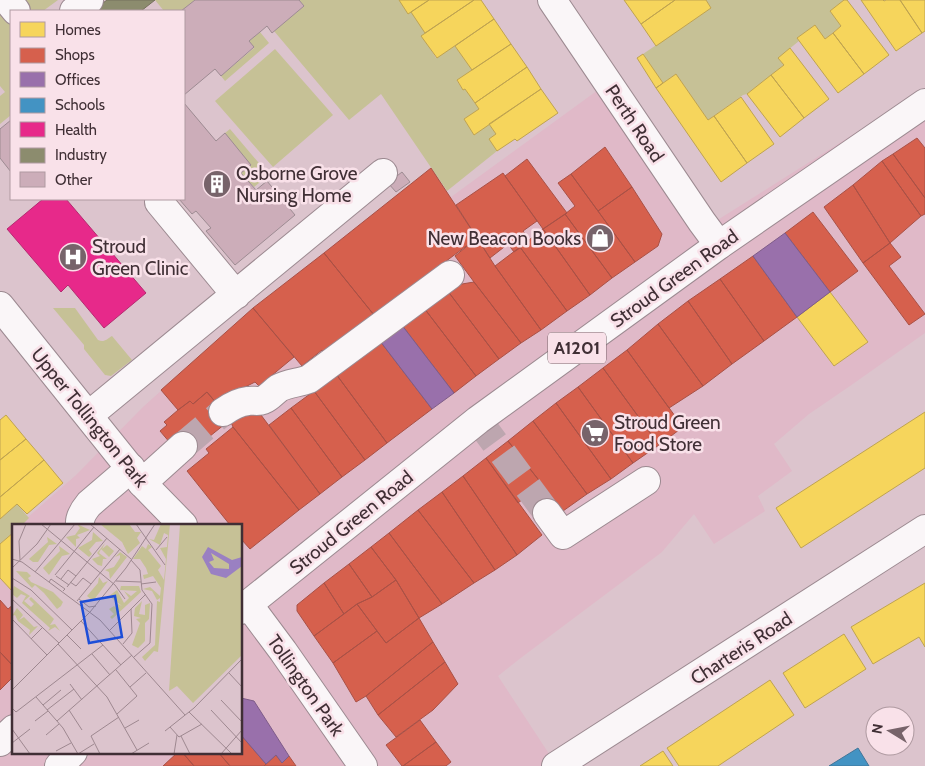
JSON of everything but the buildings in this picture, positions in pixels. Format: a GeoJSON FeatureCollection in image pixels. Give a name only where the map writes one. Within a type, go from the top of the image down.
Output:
{"type":"FeatureCollection","features":[{"type":"Feature","properties":{"kind":"street"},"geometry":{"type":"LineString","coordinates":[[6,0],[15,10]]}},
{"type":"Feature","properties":{"kind":"street"},"geometry":{"type":"LineString","coordinates":[[75,10],[89,0]]}},
{"type":"Feature","properties":{"kind":"street","name":"Perth Road"},"geometry":{"type":"LineString","coordinates":[[552,0],[719,245]]}},
{"type":"Feature","properties":{"kind":"street","name":"Stroud Green Road"},"geometry":{"type":"LineString","coordinates":[[244,603],[478,420],[719,245],[925,103]]}},
{"type":"Feature","properties":{"kind":"street"},"geometry":{"type":"LineString","coordinates":[[89,415],[383,173]]}},
{"type":"Feature","properties":{"kind":"street"},"geometry":{"type":"LineString","coordinates":[[159,202],[236,295]]}},
{"type":"Feature","properties":{"kind":"street"},"geometry":{"type":"LineString","coordinates":[[223,412],[231,406],[246,401],[261,401],[279,388],[309,379],[450,275]]}},
{"type":"Feature","properties":{"kind":"street","name":"Upper Tollington Park"},"geometry":{"type":"LineString","coordinates":[[0,306],[136,475],[182,524]]}},
{"type":"Feature","properties":{"kind":"street"},"geometry":{"type":"LineString","coordinates":[[80,524],[83,511],[89,504],[183,446]]}},
{"type":"Feature","properties":{"kind":"street"},"geometry":{"type":"LineString","coordinates":[[547,513],[563,535],[646,481]]}},
{"type":"Feature","properties":{"kind":"street","name":"Charteris Road"},"geometry":{"type":"LineString","coordinates":[[556,766],[925,529]]}},
{"type":"Feature","properties":{"kind":"street","name":"Tollington Park"},"geometry":{"type":"LineString","coordinates":[[244,603],[283,651],[363,766]]}},
{"type":"Feature","properties":{"kind":"street"},"geometry":{"type":"LineString","coordinates":[[0,742],[12,731]]}},
{"type":"Feature","properties":{"kind":"street"},"geometry":{"type":"LineString","coordinates":[[59,766],[71,754]]}},
{"type":"Feature","properties":{"kind":"shaded area"},"geometry":{"type":"Polygon","coordinates":[[[13,0],[58,0],[44,10],[21,10],[13,0]]]}},
{"type":"Feature","properties":{"kind":"shaded area"},"geometry":{"type":"Polygon","coordinates":[[[155,0],[195,0],[182,10],[163,10],[155,0]]]}},
{"type":"Feature","properties":{"kind":"shaded area"},"geometry":{"type":"Polygon","coordinates":[[[299,0],[399,0],[411,12],[425,33],[422,36],[436,58],[455,46],[472,70],[457,81],[479,109],[464,119],[474,135],[489,124],[496,134],[489,139],[497,151],[447,191],[381,94],[349,120],[274,31],[304,6],[299,0]]]}},
{"type":"Feature","properties":{"kind":"shaded area"},"geometry":{"type":"Polygon","coordinates":[[[706,0],[844,0],[830,11],[841,26],[825,39],[815,25],[797,38],[799,41],[778,58],[784,65],[747,94],[708,120],[676,74],[663,83],[643,54],[711,8],[706,0]]]}},
{"type":"Feature","properties":{"kind":"shaded area"},"geometry":{"type":"Polygon","coordinates":[[[0,1],[10,15],[10,116],[0,124],[0,96],[5,92],[0,86],[0,1]]]}},
{"type":"Feature","properties":{"kind":"shaded area"},"geometry":{"type":"Polygon","coordinates":[[[260,32],[269,43],[225,81],[221,76],[254,48],[249,41],[260,32]]]}},
{"type":"Feature","properties":{"kind":"shaded area"},"geometry":{"type":"Polygon","coordinates":[[[275,49],[333,115],[273,167],[215,101],[275,49]]]}},
{"type":"Feature","properties":{"kind":"shaded area"},"geometry":{"type":"Polygon","coordinates":[[[609,82],[708,226],[925,89],[925,333],[809,414],[774,444],[792,471],[758,496],[765,511],[714,544],[694,514],[662,552],[498,676],[557,766],[0,766],[0,542],[12,532],[12,754],[242,754],[242,524],[20,524],[76,475],[143,407],[253,308],[431,168],[451,197],[609,82]]]}},
{"type":"Feature","properties":{"kind":"shaded area"},"geometry":{"type":"Polygon","coordinates":[[[230,129],[269,175],[254,187],[241,173],[225,133],[230,129]]]}},
{"type":"Feature","properties":{"kind":"shaded area"},"geometry":{"type":"Polygon","coordinates":[[[53,308],[75,308],[98,340],[104,341],[112,336],[132,360],[111,376],[105,375],[84,349],[84,345],[53,308]]]}},
{"type":"Feature","properties":{"kind":"shaded area"},"geometry":{"type":"Polygon","coordinates":[[[17,504],[29,518],[23,524],[12,524],[12,534],[0,544],[0,519],[17,504]]]}},
{"type":"Feature","properties":{"kind":"tunnel"},"geometry":{"type":"LineString","coordinates":[[183,446],[223,412]]}},
{"type":"Feature","properties":{"kind":"tunnel"},"geometry":{"type":"LineString","coordinates":[[478,420],[547,513]]}},
{"type":"Feature","properties":{"kind":"place","name":"Osborne Grove Nursing Home"},"geometry":{"type":"Point","coordinates":[217,184]}},
{"type":"Feature","properties":{"kind":"place","name":"New Beacon Books"},"geometry":{"type":"Point","coordinates":[600,238]}},
{"type":"Feature","properties":{"kind":"place","name":"Stroud Green Clinic"},"geometry":{"type":"Point","coordinates":[73,257]}},
{"type":"Feature","properties":{"kind":"place","name":"Stroud Green Food Store"},"geometry":{"type":"Point","coordinates":[595,433]}}]}
